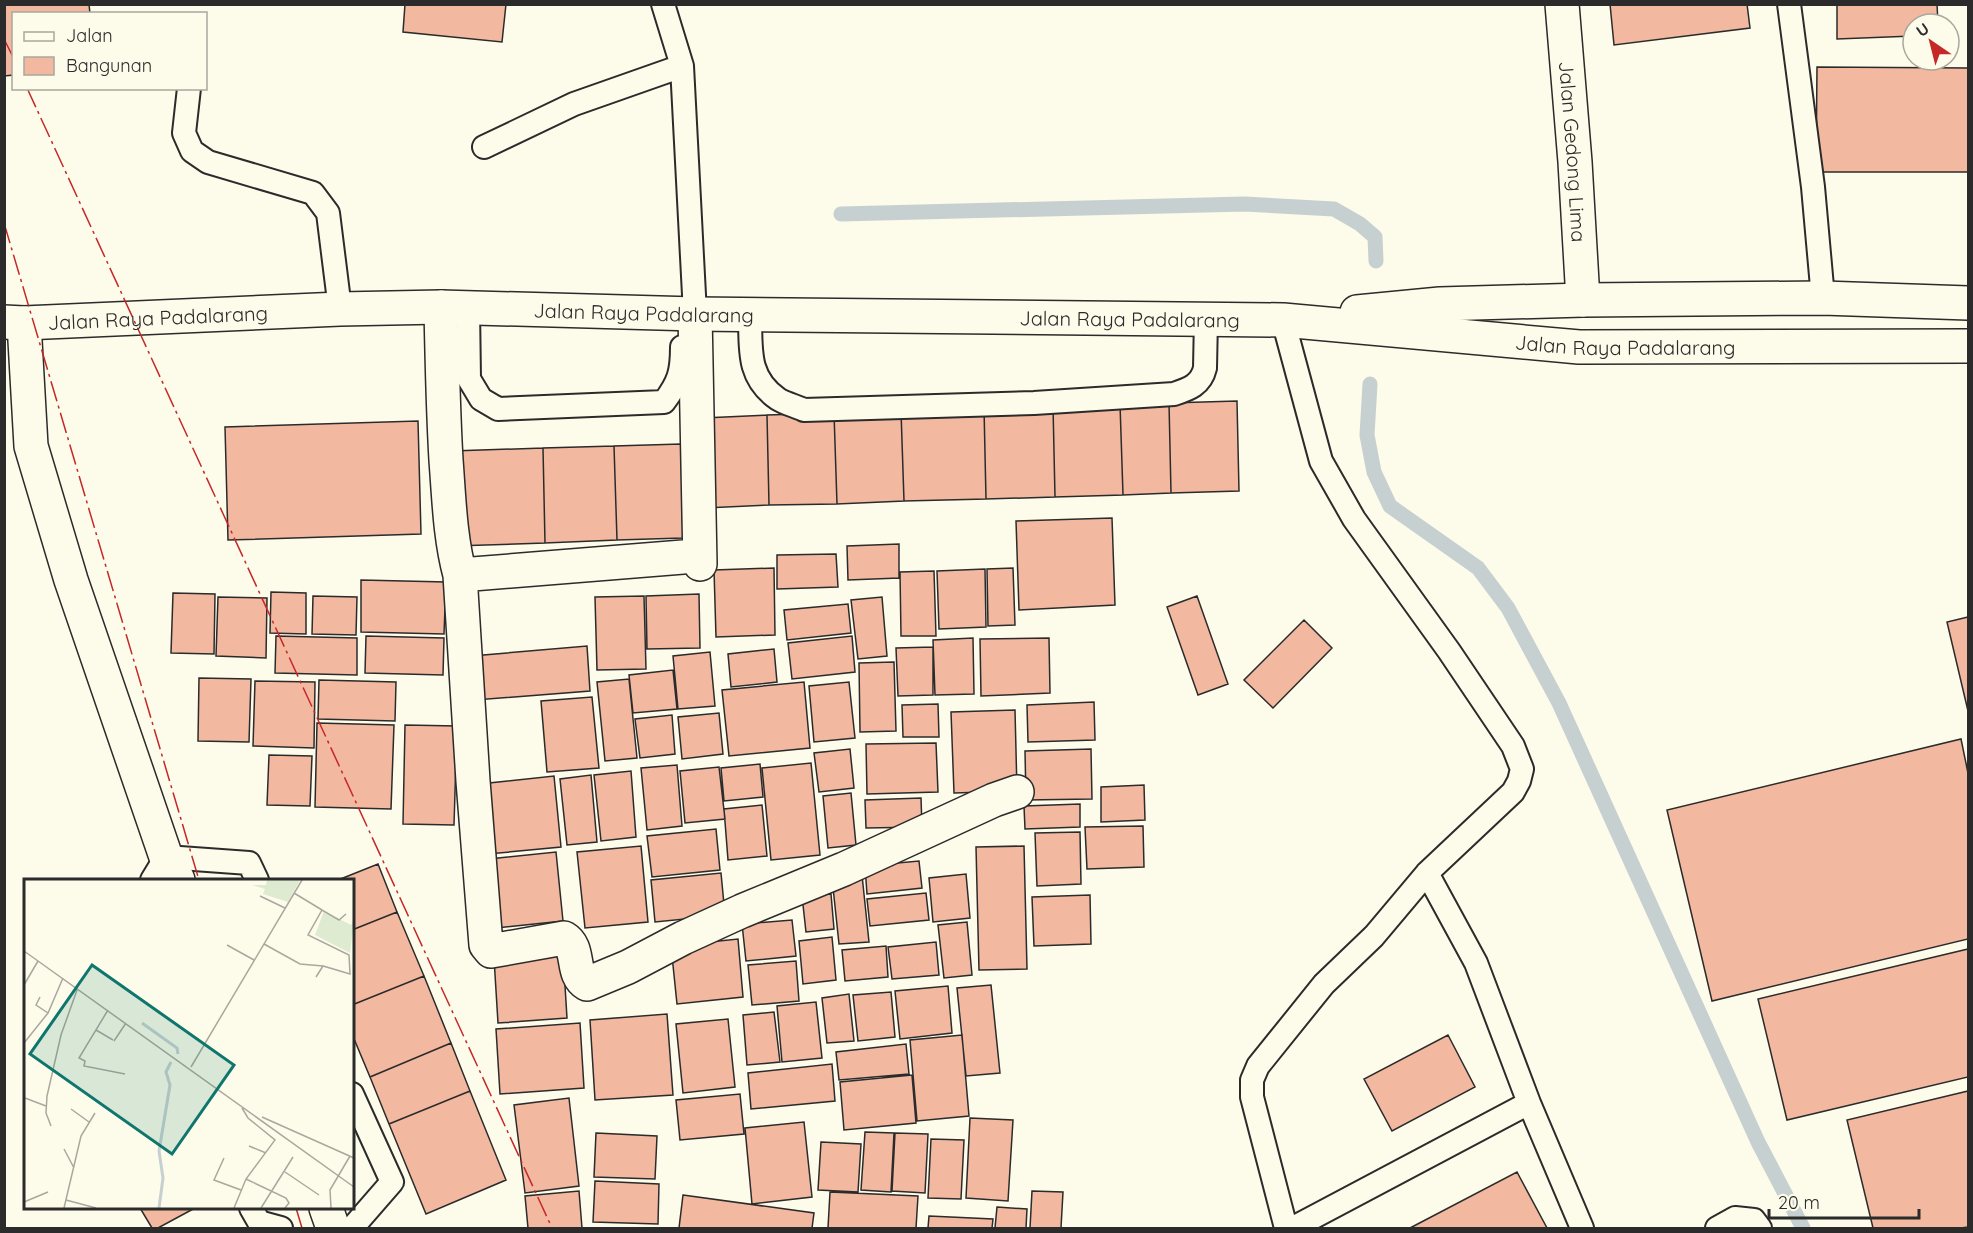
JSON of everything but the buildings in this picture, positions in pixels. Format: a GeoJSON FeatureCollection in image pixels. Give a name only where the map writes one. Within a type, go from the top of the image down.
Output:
{"type":"FeatureCollection","features":[{"type":"Feature","properties":{"kind":"main road","name":"Jalan Gedong Lima"},"geometry":{"type":"LineString","coordinates":[[1562,4],[1583,300]]}},
{"type":"Feature","properties":{"kind":"main road","name":"Jalan Raya Padalarang"},"geometry":{"type":"LineString","coordinates":[[1283,320],[1440,304],[1583,300],[1823,298],[1968,303]]}},
{"type":"Feature","properties":{"kind":"main road","name":"Jalan Raya Padalarang"},"geometry":{"type":"LineString","coordinates":[[14,323],[340,309],[454,307],[688,313],[1283,320],[1579,347],[1968,346]]}},
{"type":"Feature","properties":{"kind":"main road"},"geometry":{"type":"LineString","coordinates":[[454,307],[444,412],[448,495],[454,550],[460,575],[480,874],[486,945],[491,951],[564,938],[572,945],[579,978],[587,984],[628,967],[742,911],[844,869],[994,800],[1017,792]]}},
{"type":"Feature","properties":{"kind":"main road"},"geometry":{"type":"LineString","coordinates":[[460,575],[691,560],[688,313]]}},
{"type":"Feature","properties":{"kind":"main road"},"geometry":{"type":"LineString","coordinates":[[14,323],[30,446],[166,873]]}},
{"type":"Feature","properties":{"kind":"main road"},"geometry":{"type":"LineString","coordinates":[[326,1209],[333,1228]]}},
{"type":"Feature","properties":{"kind":"lane"},"geometry":{"type":"LineString","coordinates":[[454,307],[470,379],[482,399],[498,409],[664,402],[676,386],[682,368],[688,313],[682,66],[663,4]]}},
{"type":"Feature","properties":{"kind":"lane"},"geometry":{"type":"LineString","coordinates":[[1790,4],[1813,187],[1823,298]]}},
{"type":"Feature","properties":{"kind":"lane"},"geometry":{"type":"LineString","coordinates":[[484,147],[574,104],[682,66]]}},
{"type":"Feature","properties":{"kind":"lane"},"geometry":{"type":"LineString","coordinates":[[189,90],[184,133],[192,151],[208,162],[313,193],[324,206],[328,213],[340,309]]}},
{"type":"Feature","properties":{"kind":"lane"},"geometry":{"type":"LineString","coordinates":[[750,313],[751,362],[761,382],[778,399],[804,410],[1034,403],[1174,394],[1191,388],[1203,376],[1206,318]]}},
{"type":"Feature","properties":{"kind":"lane"},"geometry":{"type":"LineString","coordinates":[[1283,320],[1321,461],[1354,519],[1449,651],[1513,746],[1522,769],[1513,792],[1427,873],[1374,936],[1324,984],[1258,1066],[1252,1080],[1252,1096],[1286,1228]]}},
{"type":"Feature","properties":{"kind":"lane"},"geometry":{"type":"LineString","coordinates":[[166,873],[249,863],[257,879]]}},
{"type":"Feature","properties":{"kind":"lane"},"geometry":{"type":"LineString","coordinates":[[1427,873],[1476,963],[1529,1103],[1582,1228]]}},
{"type":"Feature","properties":{"kind":"lane"},"geometry":{"type":"LineString","coordinates":[[352,1228],[392,1182],[354,1098]]}},
{"type":"Feature","properties":{"kind":"lane"},"geometry":{"type":"LineString","coordinates":[[1293,1228],[1529,1103]]}},
{"type":"Feature","properties":{"kind":"lane"},"geometry":{"type":"LineString","coordinates":[[252,1209],[259,1222],[281,1228]]}},
{"type":"Feature","properties":{"kind":"lane"},"geometry":{"type":"LineString","coordinates":[[1717,1228],[1735,1218],[1745,1218],[1754,1220],[1760,1228]]}},
{"type":"Feature","properties":{"kind":"waterway"},"geometry":{"type":"LineString","coordinates":[[841,214],[1245,204],[1334,209],[1360,224],[1375,237],[1376,261]]}},
{"type":"Feature","properties":{"kind":"waterway"},"geometry":{"type":"LineString","coordinates":[[1370,384],[1367,435],[1374,472],[1390,506],[1478,568],[1508,608],[1559,703],[1758,1142],[1803,1228]]}},
{"type":"Feature","properties":{"kind":"power"},"geometry":{"type":"LineString","coordinates":[[4,39],[12,55]]}},
{"type":"Feature","properties":{"kind":"power"},"geometry":{"type":"LineString","coordinates":[[28,90],[552,1228]]}},
{"type":"Feature","properties":{"kind":"power"},"geometry":{"type":"LineString","coordinates":[[4,223],[199,879]]}},
{"type":"Feature","properties":{"kind":"power"},"geometry":{"type":"LineString","coordinates":[[296,1209],[302,1228]]}}]}
